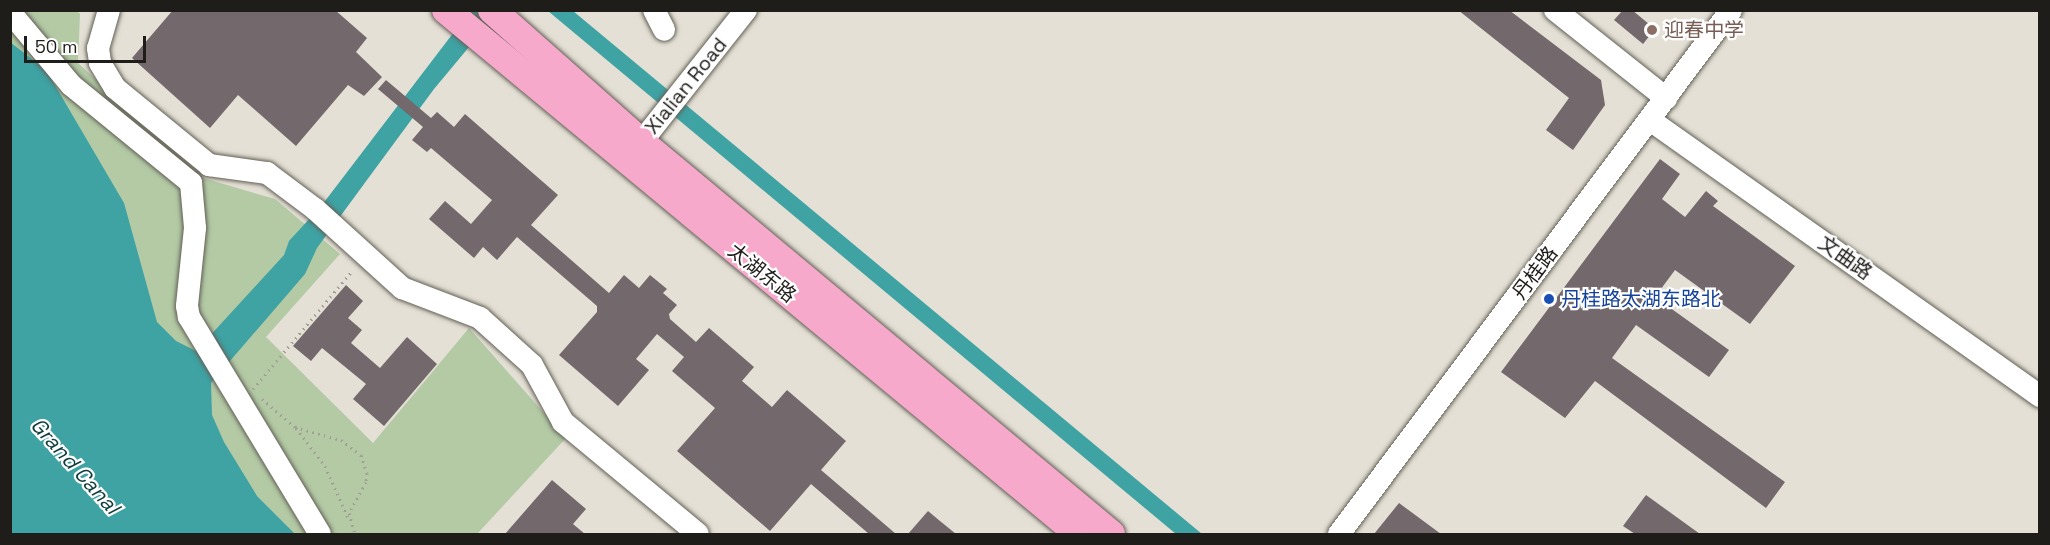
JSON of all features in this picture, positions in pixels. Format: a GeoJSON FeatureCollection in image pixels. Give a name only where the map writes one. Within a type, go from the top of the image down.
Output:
{"type":"FeatureCollection","features":[{"type":"Feature","properties":{"kind":"main road","name":"太湖东路"},"geometry":{"type":"LineString","coordinates":[[495,13],[633,152],[1079,534]]}},
{"type":"Feature","properties":{"kind":"main road","name":"太湖东路"},"geometry":{"type":"LineString","coordinates":[[461,23],[633,152],[1111,534]]}},
{"type":"Feature","properties":{"kind":"street"},"geometry":{"type":"LineString","coordinates":[[109,10],[98,48],[100,63],[115,88],[209,165],[267,173],[315,209],[364,257],[402,288],[480,318],[532,365],[563,422],[698,534]]}},
{"type":"Feature","properties":{"kind":"street","name":"Xialian Road"},"geometry":{"type":"LineString","coordinates":[[633,152],[746,10]]}},
{"type":"Feature","properties":{"kind":"street"},"geometry":{"type":"LineString","coordinates":[[1555,10],[1666,98]]}},
{"type":"Feature","properties":{"kind":"street","name":"丹桂路"},"geometry":{"type":"LineString","coordinates":[[1339,534],[1731,10]]}},
{"type":"Feature","properties":{"kind":"street"},"geometry":{"type":"LineString","coordinates":[[10,12],[71,85],[191,183],[195,228],[187,306],[204,341],[225,374],[246,397],[320,534]]}},
{"type":"Feature","properties":{"kind":"street","name":"文曲路"},"geometry":{"type":"LineString","coordinates":[[1650,120],[2040,396]]}},
{"type":"Feature","properties":{"kind":"path"},"geometry":{"type":"LineString","coordinates":[[350,522],[349,513],[367,473],[361,455],[341,440],[295,427],[246,397],[364,257]]}},
{"type":"Feature","properties":{"kind":"path"},"geometry":{"type":"LineString","coordinates":[[295,427],[325,466],[355,534]]}},
{"type":"Feature","properties":{"kind":"green space"},"geometry":{"type":"Polygon","coordinates":[[[10,11],[77,11],[80,14],[78,63],[203,178],[275,199],[340,254],[266,337],[373,443],[469,328],[566,438],[477,534],[11,534],[10,11]]]}},
{"type":"Feature","properties":{"kind":"water","name":"Grand Canal"},"geometry":{"type":"Polygon","coordinates":[[[470,11],[499,11],[434,89],[317,248],[305,274],[211,383],[212,415],[224,442],[257,496],[295,534],[11,534],[10,42],[46,70],[124,203],[157,322],[176,341],[196,351],[284,255],[289,241],[322,205],[470,11]]]}},
{"type":"Feature","properties":{"kind":"water"},"geometry":{"type":"Polygon","coordinates":[[[548,11],[573,11],[1202,534],[1176,534],[548,11]]]}},
{"type":"Feature","properties":{"kind":"building"},"geometry":{"type":"Polygon","coordinates":[[[173,10],[335,10],[367,38],[356,52],[382,77],[364,96],[348,85],[296,146],[238,95],[210,128],[132,58],[173,10]]]}},
{"type":"Feature","properties":{"kind":"building"},"geometry":{"type":"Polygon","coordinates":[[[1458,10],[1509,10],[1601,80],[1605,105],[1573,150],[1546,130],[1569,98],[1458,10]]]}},
{"type":"Feature","properties":{"kind":"building"},"geometry":{"type":"Polygon","coordinates":[[[1623,10],[1632,10],[1655,29],[1643,44],[1614,20],[1623,10]]]}},
{"type":"Feature","properties":{"kind":"building"},"geometry":{"type":"Polygon","coordinates":[[[386,80],[431,118],[437,112],[454,127],[465,114],[558,195],[531,225],[609,293],[624,275],[639,288],[650,275],[667,289],[663,293],[677,305],[669,314],[670,319],[696,342],[709,328],[754,367],[742,381],[772,407],[787,390],[846,441],[821,470],[896,534],[869,534],[811,484],[770,531],[677,451],[715,408],[672,371],[684,357],[657,334],[636,359],[649,370],[618,406],[559,355],[597,312],[597,306],[517,237],[497,260],[483,247],[474,258],[429,219],[445,201],[471,224],[492,200],[431,148],[427,152],[412,140],[423,127],[378,89],[386,80]]]}},
{"type":"Feature","properties":{"kind":"building"},"geometry":{"type":"Polygon","coordinates":[[[1660,159],[1680,174],[1662,199],[1685,217],[1706,191],[1718,201],[1713,206],[1795,266],[1750,324],[1675,270],[1655,297],[1729,350],[1709,377],[1636,325],[1612,358],[1785,482],[1766,508],[1595,381],[1565,418],[1501,372],[1660,159]]]}},
{"type":"Feature","properties":{"kind":"building"},"geometry":{"type":"Polygon","coordinates":[[[346,285],[363,301],[348,318],[362,330],[351,343],[380,368],[407,337],[437,364],[384,426],[353,399],[366,384],[322,348],[311,361],[293,346],[346,285]]]}},
{"type":"Feature","properties":{"kind":"building"},"geometry":{"type":"Polygon","coordinates":[[[552,480],[586,509],[573,524],[585,534],[505,534],[552,480]]]}},
{"type":"Feature","properties":{"kind":"building"},"geometry":{"type":"Polygon","coordinates":[[[1646,495],[1700,534],[1635,534],[1623,526],[1646,495]]]}},
{"type":"Feature","properties":{"kind":"building"},"geometry":{"type":"Polygon","coordinates":[[[1399,503],[1441,534],[1374,534],[1399,503]]]}},
{"type":"Feature","properties":{"kind":"building"},"geometry":{"type":"Polygon","coordinates":[[[928,511],[940,521],[956,534],[908,534],[928,511]]]}},
{"type":"Feature","properties":{"kind":"place","name":"迎春中学"},"geometry":{"type":"Point","coordinates":[1652,30]}},
{"type":"Feature","properties":{"kind":"place","name":"丹桂路太湖东路北"},"geometry":{"type":"Point","coordinates":[1549,299]}}]}
